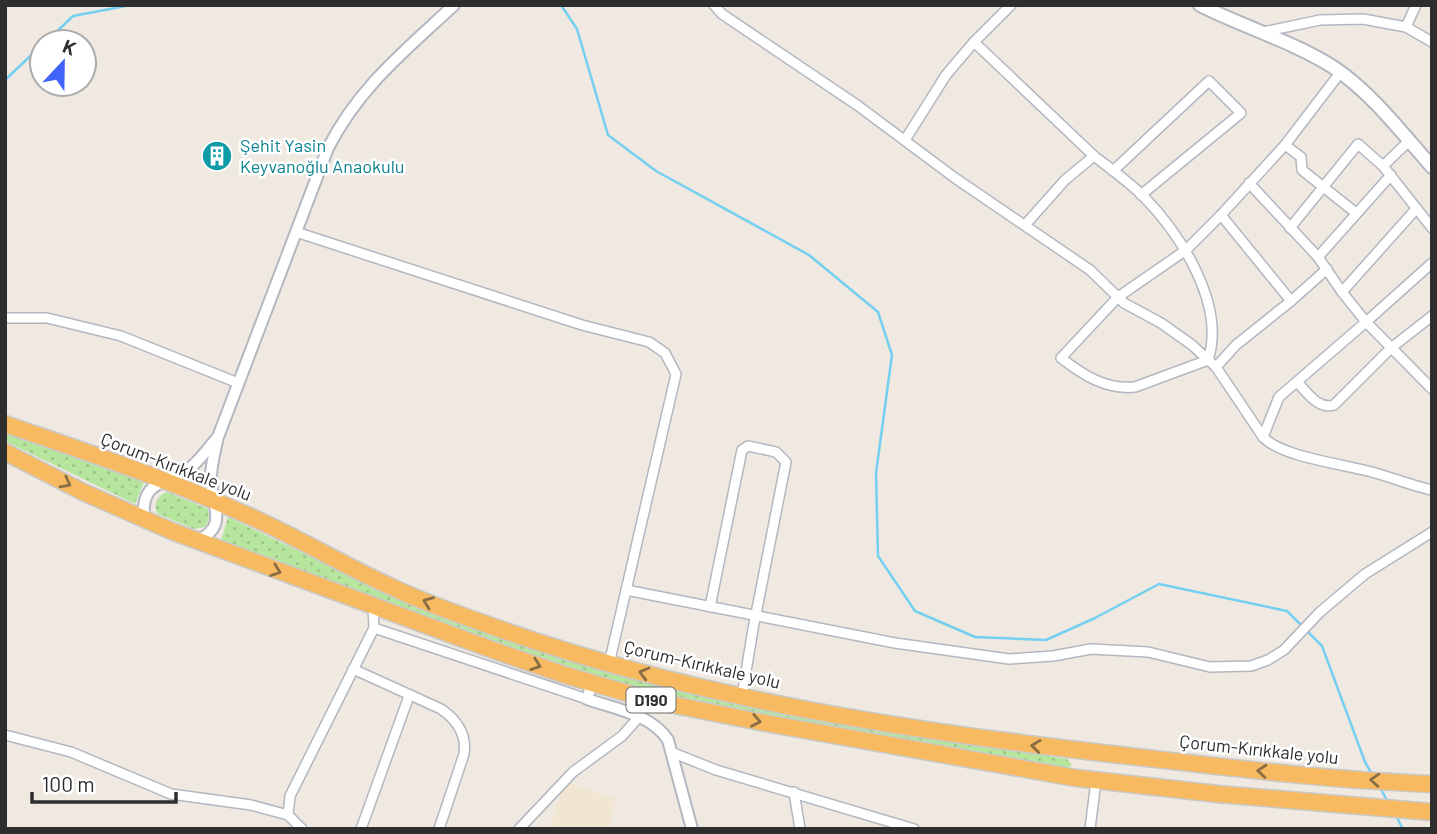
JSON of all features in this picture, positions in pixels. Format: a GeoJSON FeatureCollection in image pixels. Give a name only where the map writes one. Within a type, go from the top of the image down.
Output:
{"type":"FeatureCollection","features":[{"type":"Feature","properties":{"kind":"highway","name":"Çorum-Kırıkkale yolu"},"geometry":{"type":"LineString","coordinates":[[5,424],[216,502],[265,523],[398,590],[514,634],[609,664],[682,683],[840,715],[1025,744],[1330,777],[1426,783]]}},
{"type":"Feature","properties":{"kind":"highway","name":"D190"},"geometry":{"type":"LineString","coordinates":[[5,452],[144,520],[493,650],[589,691],[1096,781],[1425,811]]}},
{"type":"Feature","properties":{"kind":"main road"},"geometry":{"type":"LineString","coordinates":[[1200,5],[1287,43],[1340,74],[1363,91],[1432,167]]}},
{"type":"Feature","properties":{"kind":"street"},"geometry":{"type":"LineString","coordinates":[[197,541],[206,536],[215,525],[216,502],[211,472],[218,437],[328,148],[351,107],[383,72],[454,5]]}},
{"type":"Feature","properties":{"kind":"street"},"geometry":{"type":"LineString","coordinates":[[714,5],[722,14],[1090,270],[1124,303],[1161,323],[1192,345],[1216,367],[1263,437],[1278,447],[1432,490]]}},
{"type":"Feature","properties":{"kind":"street"},"geometry":{"type":"LineString","coordinates":[[905,140],[936,89],[974,42],[1011,5]]}},
{"type":"Feature","properties":{"kind":"street"},"geometry":{"type":"LineString","coordinates":[[1406,27],[1416,5]]}},
{"type":"Feature","properties":{"kind":"street"},"geometry":{"type":"LineString","coordinates":[[1261,33],[1320,20],[1363,19],[1406,27],[1432,42]]}},
{"type":"Feature","properties":{"kind":"street"},"geometry":{"type":"LineString","coordinates":[[974,42],[1094,156],[1141,195],[1186,250],[1200,277],[1212,326],[1212,347],[1208,359]]}},
{"type":"Feature","properties":{"kind":"street"},"geometry":{"type":"LineString","coordinates":[[1208,359],[1135,387],[1123,388],[1098,382],[1061,358],[1118,297],[1186,250],[1221,215],[1285,145],[1340,74]]}},
{"type":"Feature","properties":{"kind":"street"},"geometry":{"type":"LineString","coordinates":[[1113,171],[1209,81],[1241,113],[1141,195]]}},
{"type":"Feature","properties":{"kind":"street"},"geometry":{"type":"LineString","coordinates":[[1383,166],[1409,141]]}},
{"type":"Feature","properties":{"kind":"street"},"geometry":{"type":"LineString","coordinates":[[1290,228],[1358,144],[1391,175],[1432,228]]}},
{"type":"Feature","properties":{"kind":"street"},"geometry":{"type":"LineString","coordinates":[[1285,145],[1301,158],[1303,170],[1356,213]]}},
{"type":"Feature","properties":{"kind":"street"},"geometry":{"type":"LineString","coordinates":[[1026,225],[1065,180],[1094,156]]}},
{"type":"Feature","properties":{"kind":"street"},"geometry":{"type":"LineString","coordinates":[[1318,257],[1391,175]]}},
{"type":"Feature","properties":{"kind":"street"},"geometry":{"type":"LineString","coordinates":[[1249,183],[1318,257],[1366,322],[1432,389]]}},
{"type":"Feature","properties":{"kind":"street"},"geometry":{"type":"LineString","coordinates":[[1342,292],[1416,209]]}},
{"type":"Feature","properties":{"kind":"street"},"geometry":{"type":"LineString","coordinates":[[1221,215],[1291,301]]}},
{"type":"Feature","properties":{"kind":"street"},"geometry":{"type":"LineString","coordinates":[[296,232],[582,325],[649,342],[665,353],[676,374],[609,664]]}},
{"type":"Feature","properties":{"kind":"street"},"geometry":{"type":"LineString","coordinates":[[1263,437],[1275,401],[1432,263]]}},
{"type":"Feature","properties":{"kind":"street"},"geometry":{"type":"LineString","coordinates":[[1216,367],[1236,345],[1326,269]]}},
{"type":"Feature","properties":{"kind":"street"},"geometry":{"type":"LineString","coordinates":[[1297,382],[1319,404],[1331,407],[1391,348],[1432,316]]}},
{"type":"Feature","properties":{"kind":"street"},"geometry":{"type":"LineString","coordinates":[[5,318],[47,318],[98,330],[138,342],[238,383]]}},
{"type":"Feature","properties":{"kind":"street"},"geometry":{"type":"LineString","coordinates":[[144,520],[147,498],[155,486],[193,465],[218,437]]}},
{"type":"Feature","properties":{"kind":"street"},"geometry":{"type":"LineString","coordinates":[[710,607],[740,454],[744,447],[748,446],[776,452],[786,462],[742,696]]}},
{"type":"Feature","properties":{"kind":"street"},"geometry":{"type":"LineString","coordinates":[[626,590],[895,643],[1009,659],[1053,656],[1091,649],[1148,652],[1210,667],[1251,666],[1268,660],[1293,640],[1320,612],[1364,574],[1432,532]]}},
{"type":"Feature","properties":{"kind":"street"},"geometry":{"type":"LineString","coordinates":[[288,815],[290,796],[374,628],[373,607]]}},
{"type":"Feature","properties":{"kind":"street"},"geometry":{"type":"LineString","coordinates":[[374,628],[487,667],[589,691],[649,721],[663,733],[671,752],[692,829]]}},
{"type":"Feature","properties":{"kind":"street"},"geometry":{"type":"LineString","coordinates":[[487,667],[493,650]]}},
{"type":"Feature","properties":{"kind":"street"},"geometry":{"type":"LineString","coordinates":[[354,669],[447,713],[458,725],[465,739],[464,754],[439,829]]}},
{"type":"Feature","properties":{"kind":"street"},"geometry":{"type":"LineString","coordinates":[[361,829],[409,696]]}},
{"type":"Feature","properties":{"kind":"street"},"geometry":{"type":"LineString","coordinates":[[519,829],[573,772],[630,730],[639,717]]}},
{"type":"Feature","properties":{"kind":"street"},"geometry":{"type":"LineString","coordinates":[[5,735],[71,752],[171,794],[251,805],[288,815],[297,827]]}},
{"type":"Feature","properties":{"kind":"street"},"geometry":{"type":"LineString","coordinates":[[671,752],[708,767],[908,828]]}},
{"type":"Feature","properties":{"kind":"street"},"geometry":{"type":"LineString","coordinates":[[1090,829],[1096,781]]}},
{"type":"Feature","properties":{"kind":"street"},"geometry":{"type":"LineString","coordinates":[[794,792],[800,829]]}},
{"type":"Feature","properties":{"kind":"shaded area"},"geometry":{"type":"Polygon","coordinates":[[[569,782],[615,799],[611,829],[550,829],[562,789],[569,782]]]}},
{"type":"Feature","properties":{"kind":"green space"},"geometry":{"type":"Polygon","coordinates":[[[5,433],[144,482],[135,504],[5,441],[5,433]]]}},
{"type":"Feature","properties":{"kind":"green space"},"geometry":{"type":"Polygon","coordinates":[[[167,492],[208,509],[209,519],[205,527],[194,529],[158,514],[157,501],[167,492]]]}},
{"type":"Feature","properties":{"kind":"green space"},"geometry":{"type":"Polygon","coordinates":[[[228,517],[367,584],[470,625],[900,732],[1067,759],[1072,765],[1066,770],[728,708],[625,684],[526,653],[221,541],[228,517]]]}},
{"type":"Feature","properties":{"kind":"waterway"},"geometry":{"type":"LineString","coordinates":[[61,28],[73,16],[131,5]]}},
{"type":"Feature","properties":{"kind":"waterway"},"geometry":{"type":"LineString","coordinates":[[561,5],[577,29],[608,135],[656,171],[809,255],[878,312],[892,355],[876,473],[878,556],[915,611],[975,637],[1046,640],[1159,584],[1287,611],[1322,646],[1365,762],[1372,774]]}},
{"type":"Feature","properties":{"kind":"waterway"},"geometry":{"type":"LineString","coordinates":[[5,80],[28,58]]}},
{"type":"Feature","properties":{"kind":"waterway"},"geometry":{"type":"LineString","coordinates":[[1379,786],[1388,802]]}},
{"type":"Feature","properties":{"kind":"waterway"},"geometry":{"type":"LineString","coordinates":[[1396,816],[1403,829]]}},
{"type":"Feature","properties":{"kind":"place","name":"Şehit Yasin Keyvanoğlu Anaokulu"},"geometry":{"type":"Point","coordinates":[217,156]}}]}
